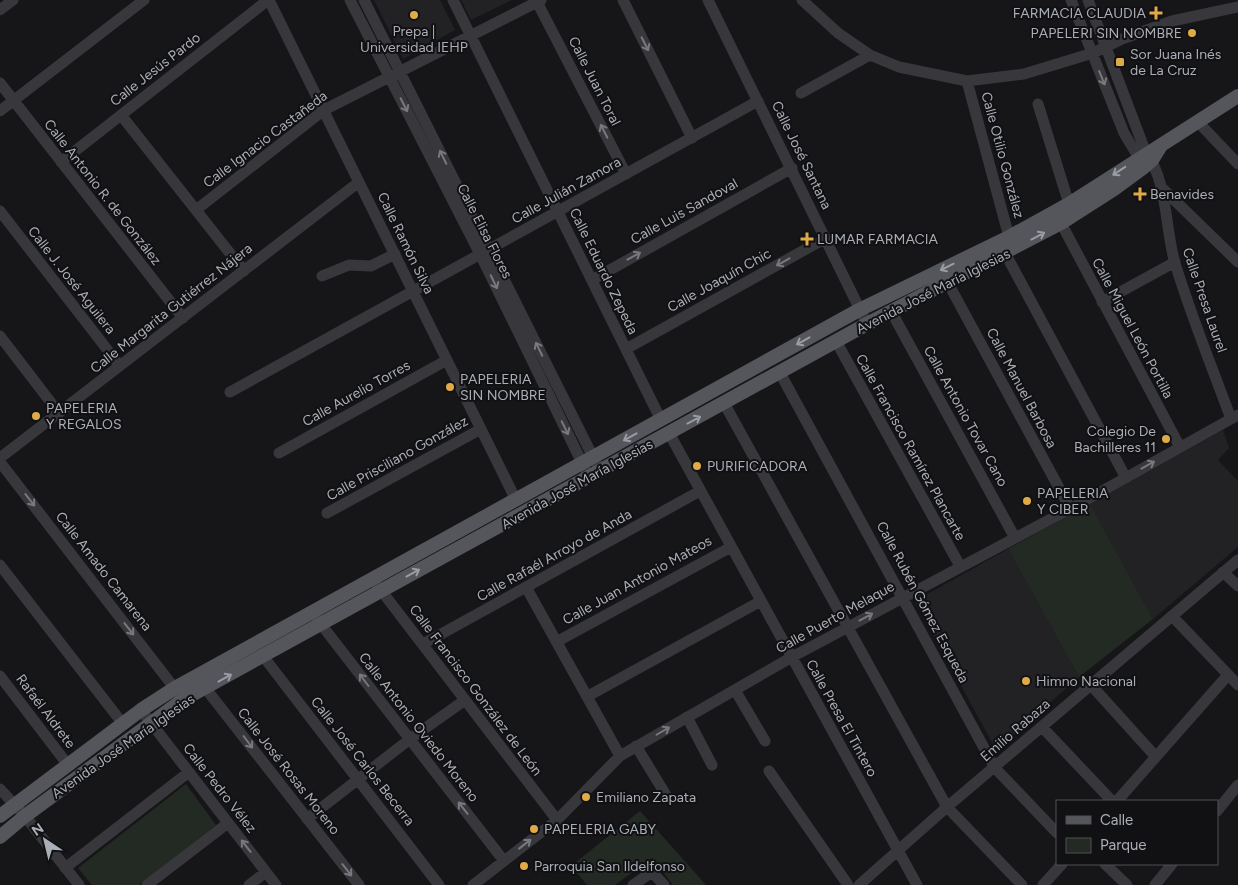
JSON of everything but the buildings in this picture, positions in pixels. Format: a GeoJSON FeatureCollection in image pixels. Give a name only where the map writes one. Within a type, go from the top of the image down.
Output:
{"type":"FeatureCollection","features":[{"type":"Feature","properties":{"kind":"main road","name":"Avenida José María Iglesias"},"geometry":{"type":"LineString","coordinates":[[0,837],[25,816],[151,722],[184,700],[867,324],[1061,223],[1114,189],[1161,145],[1238,96]]}},
{"type":"Feature","properties":{"kind":"main road","name":"Avenida José María Iglesias"},"geometry":{"type":"LineString","coordinates":[[0,816],[141,710],[175,688],[859,310],[1009,237],[1145,160]]}},
{"type":"Feature","properties":{"kind":"street"},"geometry":{"type":"LineString","coordinates":[[0,10],[12,0]]}},
{"type":"Feature","properties":{"kind":"street"},"geometry":{"type":"LineString","coordinates":[[0,111],[144,0]]}},
{"type":"Feature","properties":{"kind":"street","name":"Calle Ramón Silva"},"geometry":{"type":"LineString","coordinates":[[269,0],[516,500]]}},
{"type":"Feature","properties":{"kind":"street","name":"Calle Jesús Pardo"},"geometry":{"type":"LineString","coordinates":[[61,162],[269,0]]}},
{"type":"Feature","properties":{"kind":"street","name":"Calle Elisa Flores"},"geometry":{"type":"LineString","coordinates":[[350,0],[389,76],[485,252]]}},
{"type":"Feature","properties":{"kind":"street","name":"Calle Elisa Flores"},"geometry":{"type":"LineString","coordinates":[[364,0],[400,70],[485,252],[595,474]]}},
{"type":"Feature","properties":{"kind":"street","name":"Calle Eduardo Zepeda"},"geometry":{"type":"LineString","coordinates":[[453,0],[661,420]]}},
{"type":"Feature","properties":{"kind":"street"},"geometry":{"type":"LineString","coordinates":[[623,0],[692,138]]}},
{"type":"Feature","properties":{"kind":"street","name":"Calle José Santana"},"geometry":{"type":"LineString","coordinates":[[708,0],[867,324]]}},
{"type":"Feature","properties":{"kind":"street"},"geometry":{"type":"LineString","coordinates":[[802,0],[838,33],[870,56],[898,67],[967,81],[1024,74],[1093,53],[1172,21],[1232,7]]}},
{"type":"Feature","properties":{"kind":"street"},"geometry":{"type":"LineString","coordinates":[[1071,0],[1093,53],[1145,160],[1160,184],[1238,262]]}},
{"type":"Feature","properties":{"kind":"street"},"geometry":{"type":"LineString","coordinates":[[1088,0],[1107,47],[1145,160]]}},
{"type":"Feature","properties":{"kind":"street","name":"Calle Ignacio Castañeda"},"geometry":{"type":"LineString","coordinates":[[196,210],[324,110],[539,1]]}},
{"type":"Feature","properties":{"kind":"street","name":"Calle Juan Toral"},"geometry":{"type":"LineString","coordinates":[[539,1],[626,174]]}},
{"type":"Feature","properties":{"kind":"street"},"geometry":{"type":"LineString","coordinates":[[801,93],[870,56]]}},
{"type":"Feature","properties":{"kind":"street","name":"Calle Otilio González"},"geometry":{"type":"LineString","coordinates":[[967,81],[1009,237]]}},
{"type":"Feature","properties":{"kind":"street","name":"Calle Antonio R. de González"},"geometry":{"type":"LineString","coordinates":[[0,84],[183,318]]}},
{"type":"Feature","properties":{"kind":"street","name":"Calle Julián Zamora"},"geometry":{"type":"LineString","coordinates":[[230,392],[758,101]]}},
{"type":"Feature","properties":{"kind":"street"},"geometry":{"type":"LineString","coordinates":[[1038,104],[1069,204]]}},
{"type":"Feature","properties":{"kind":"street"},"geometry":{"type":"LineString","coordinates":[[121,115],[244,271]]}},
{"type":"Feature","properties":{"kind":"street"},"geometry":{"type":"LineString","coordinates":[[1198,122],[1238,164]]}},
{"type":"Feature","properties":{"kind":"street","name":"Calle Luis Sandoval"},"geometry":{"type":"LineString","coordinates":[[592,280],[792,168]]}},
{"type":"Feature","properties":{"kind":"street","name":"Calle Margarita Gutiérrez Nájera"},"geometry":{"type":"LineString","coordinates":[[0,460],[359,182]]}},
{"type":"Feature","properties":{"kind":"street","name":"Calle Presa Laurel"},"geometry":{"type":"LineString","coordinates":[[1160,184],[1174,262],[1234,417]]}},
{"type":"Feature","properties":{"kind":"street","name":"Calle J. José Aguilera"},"geometry":{"type":"LineString","coordinates":[[0,212],[120,366]]}},
{"type":"Feature","properties":{"kind":"street","name":"Calle Miguel León Portilla"},"geometry":{"type":"LineString","coordinates":[[1061,223],[1180,447]]}},
{"type":"Feature","properties":{"kind":"street","name":"Calle Joaquín Chic"},"geometry":{"type":"LineString","coordinates":[[626,349],[826,238]]}},
{"type":"Feature","properties":{"kind":"street"},"geometry":{"type":"LineString","coordinates":[[1005,253],[1126,478]]}},
{"type":"Feature","properties":{"kind":"street"},"geometry":{"type":"LineString","coordinates":[[322,276],[349,265],[371,266],[395,254]]}},
{"type":"Feature","properties":{"kind":"street"},"geometry":{"type":"LineString","coordinates":[[1102,302],[1174,262]]}},
{"type":"Feature","properties":{"kind":"street","name":"Calle Manuel Barbosa"},"geometry":{"type":"LineString","coordinates":[[948,283],[1070,508]]}},
{"type":"Feature","properties":{"kind":"street","name":"Calle Antonio Tovar Cano"},"geometry":{"type":"LineString","coordinates":[[891,311],[1014,536]]}},
{"type":"Feature","properties":{"kind":"street"},"geometry":{"type":"LineString","coordinates":[[0,336],[59,413]]}},
{"type":"Feature","properties":{"kind":"street","name":"Calle Francisco Ramírez Plancarte"},"geometry":{"type":"LineString","coordinates":[[836,342],[960,566]]}},
{"type":"Feature","properties":{"kind":"street","name":"Calle Aurelio Torres"},"geometry":{"type":"LineString","coordinates":[[279,453],[447,360]]}},
{"type":"Feature","properties":{"kind":"street","name":"Calle Rubén Gómez Esqueda"},"geometry":{"type":"LineString","coordinates":[[780,373],[995,768],[1056,832]]}},
{"type":"Feature","properties":{"kind":"street"},"geometry":{"type":"LineString","coordinates":[[724,404],[947,807],[1022,885]]}},
{"type":"Feature","properties":{"kind":"street","name":"Calle Puerto Melaque"},"geometry":{"type":"LineString","coordinates":[[473,885],[557,820],[620,756],[636,746],[792,657],[1014,536],[1126,478],[1234,417]]}},
{"type":"Feature","properties":{"kind":"street","name":"Calle Prisciliano González"},"geometry":{"type":"LineString","coordinates":[[327,513],[481,429]]}},
{"type":"Feature","properties":{"kind":"street","name":"Calle Presa El Tintero"},"geometry":{"type":"LineString","coordinates":[[669,433],[917,885]]}},
{"type":"Feature","properties":{"kind":"street","name":"Calle Amado Camarena"},"geometry":{"type":"LineString","coordinates":[[0,460],[184,700]]}},
{"type":"Feature","properties":{"kind":"street","name":"Calle Rafaél Arroyo de Anda"},"geometry":{"type":"LineString","coordinates":[[422,644],[700,491]]}},
{"type":"Feature","properties":{"kind":"street","name":"Calle Juan Antonio Mateos"},"geometry":{"type":"LineString","coordinates":[[558,641],[730,546]]}},
{"type":"Feature","properties":{"kind":"street","name":"Emilio Rabaza"},"geometry":{"type":"LineString","coordinates":[[859,885],[947,807],[1238,560]]}},
{"type":"Feature","properties":{"kind":"street"},"geometry":{"type":"LineString","coordinates":[[0,565],[123,724]]}},
{"type":"Feature","properties":{"kind":"street"},"geometry":{"type":"LineString","coordinates":[[1223,572],[1238,586]]}},
{"type":"Feature","properties":{"kind":"street","name":"Calle Francisco González de León"},"geometry":{"type":"LineString","coordinates":[[371,578],[557,820]]}},
{"type":"Feature","properties":{"kind":"street"},"geometry":{"type":"LineString","coordinates":[[526,587],[558,641],[620,756]]}},
{"type":"Feature","properties":{"kind":"street"},"geometry":{"type":"LineString","coordinates":[[588,696],[761,601]]}},
{"type":"Feature","properties":{"kind":"street","name":"Calle Antonio Oviedo Moreno"},"geometry":{"type":"LineString","coordinates":[[310,612],[322,624],[504,861]]}},
{"type":"Feature","properties":{"kind":"street"},"geometry":{"type":"LineString","coordinates":[[1172,616],[1238,685]]}},
{"type":"Feature","properties":{"kind":"street","name":"Calle José Carlos Becerra"},"geometry":{"type":"LineString","coordinates":[[263,656],[439,885]]}},
{"type":"Feature","properties":{"kind":"street"},"geometry":{"type":"LineString","coordinates":[[1118,800],[1228,675]]}},
{"type":"Feature","properties":{"kind":"street","name":"Rafaél Aldrete"},"geometry":{"type":"LineString","coordinates":[[0,676],[68,765]]}},
{"type":"Feature","properties":{"kind":"street","name":"Calle José Rosas Moreno"},"geometry":{"type":"LineString","coordinates":[[196,676],[359,885]]}},
{"type":"Feature","properties":{"kind":"street"},"geometry":{"type":"LineString","coordinates":[[1091,685],[1156,756]]}},
{"type":"Feature","properties":{"kind":"street"},"geometry":{"type":"LineString","coordinates":[[735,690],[765,741]]}},
{"type":"Feature","properties":{"kind":"street"},"geometry":{"type":"LineString","coordinates":[[307,820],[410,739],[465,700]]}},
{"type":"Feature","properties":{"kind":"street","name":"Calle Pedro Vélez"},"geometry":{"type":"LineString","coordinates":[[141,710],[276,885]]}},
{"type":"Feature","properties":{"kind":"street"},"geometry":{"type":"LineString","coordinates":[[687,717],[712,764]]}},
{"type":"Feature","properties":{"kind":"street"},"geometry":{"type":"LineString","coordinates":[[1042,727],[1111,800]]}},
{"type":"Feature","properties":{"kind":"street"},"geometry":{"type":"LineString","coordinates":[[636,746],[666,795]]}},
{"type":"Feature","properties":{"kind":"street"},"geometry":{"type":"LineString","coordinates":[[769,771],[848,885]]}},
{"type":"Feature","properties":{"kind":"street"},"geometry":{"type":"LineString","coordinates":[[65,868],[189,772]]}},
{"type":"Feature","properties":{"kind":"street"},"geometry":{"type":"LineString","coordinates":[[1218,810],[1238,786]]}},
{"type":"Feature","properties":{"kind":"street"},"geometry":{"type":"LineString","coordinates":[[0,789],[25,816],[79,885]]}},
{"type":"Feature","properties":{"kind":"street"},"geometry":{"type":"LineString","coordinates":[[147,885],[228,823]]}},
{"type":"Feature","properties":{"kind":"street"},"geometry":{"type":"LineString","coordinates":[[1043,885],[1061,865]]}},
{"type":"Feature","properties":{"kind":"street"},"geometry":{"type":"LineString","coordinates":[[1105,865],[1127,885]]}},
{"type":"Feature","properties":{"kind":"street"},"geometry":{"type":"LineString","coordinates":[[1155,885],[1171,865]]}},
{"type":"Feature","properties":{"kind":"street"},"geometry":{"type":"LineString","coordinates":[[249,885],[266,872]]}},
{"type":"Feature","properties":{"kind":"street"},"geometry":{"type":"LineString","coordinates":[[633,885],[652,872],[664,885]]}},
{"type":"Feature","properties":{"kind":"shaded area","name":"Prepa | Universidad IEHP"},"geometry":{"type":"Polygon","coordinates":[[[374,0],[440,0],[455,30],[403,59],[374,0]]]}},
{"type":"Feature","properties":{"kind":"shaded area"},"geometry":{"type":"Polygon","coordinates":[[[461,0],[512,0],[471,20],[461,0]]]}},
{"type":"Feature","properties":{"kind":"shaded area"},"geometry":{"type":"Polygon","coordinates":[[[1223,430],[1229,448],[1218,460],[1238,481],[1238,547],[1153,619],[1090,504],[1223,430]]]}},
{"type":"Feature","properties":{"kind":"shaded area"},"geometry":{"type":"Polygon","coordinates":[[[1008,549],[1079,677],[996,750],[915,601],[1008,549]]]}},
{"type":"Feature","properties":{"kind":"green space"},"geometry":{"type":"Polygon","coordinates":[[[1090,504],[1153,619],[1079,677],[1008,549],[1090,504]]]}},
{"type":"Feature","properties":{"kind":"green space"},"geometry":{"type":"Polygon","coordinates":[[[186,784],[216,825],[139,885],[92,885],[78,868],[186,784]]]}},
{"type":"Feature","properties":{"kind":"green space"},"geometry":{"type":"Polygon","coordinates":[[[640,811],[706,885],[673,885],[652,858],[615,885],[587,885],[571,866],[640,811]]]}},
{"type":"Feature","properties":{"kind":"place","name":"FARMACIA CLAUDIA"},"geometry":{"type":"Point","coordinates":[1156,13]}},
{"type":"Feature","properties":{"kind":"place","name":"Prepa | Universidad IEHP"},"geometry":{"type":"Point","coordinates":[414,15]}},
{"type":"Feature","properties":{"kind":"place","name":"PAPELERI SIN NOMBRE"},"geometry":{"type":"Point","coordinates":[1192,33]}},
{"type":"Feature","properties":{"kind":"place","name":"Sor Juana Inés de La Cruz"},"geometry":{"type":"Point","coordinates":[1120,62]}},
{"type":"Feature","properties":{"kind":"place","name":"Benavides"},"geometry":{"type":"Point","coordinates":[1140,194]}},
{"type":"Feature","properties":{"kind":"place","name":"LUMAR FARMACIA"},"geometry":{"type":"Point","coordinates":[807,239]}},
{"type":"Feature","properties":{"kind":"place","name":"PAPELERIA SIN NOMBRE"},"geometry":{"type":"Point","coordinates":[450,387]}},
{"type":"Feature","properties":{"kind":"place","name":"PAPELERIA Y REGALOS"},"geometry":{"type":"Point","coordinates":[36,416]}},
{"type":"Feature","properties":{"kind":"place","name":"Colegio De Bachilleres 11"},"geometry":{"type":"Point","coordinates":[1166,439]}},
{"type":"Feature","properties":{"kind":"place","name":"PURIFICADORA"},"geometry":{"type":"Point","coordinates":[697,466]}},
{"type":"Feature","properties":{"kind":"place","name":"PAPELERIA Y CIBER"},"geometry":{"type":"Point","coordinates":[1027,501]}},
{"type":"Feature","properties":{"kind":"place","name":"Himno Nacional"},"geometry":{"type":"Point","coordinates":[1026,681]}},
{"type":"Feature","properties":{"kind":"place","name":"Emiliano Zapata"},"geometry":{"type":"Point","coordinates":[586,797]}},
{"type":"Feature","properties":{"kind":"place","name":"PAPELERIA GABY"},"geometry":{"type":"Point","coordinates":[534,829]}},
{"type":"Feature","properties":{"kind":"place","name":"Parroquia San Ildelfonso"},"geometry":{"type":"Point","coordinates":[524,866]}}]}
